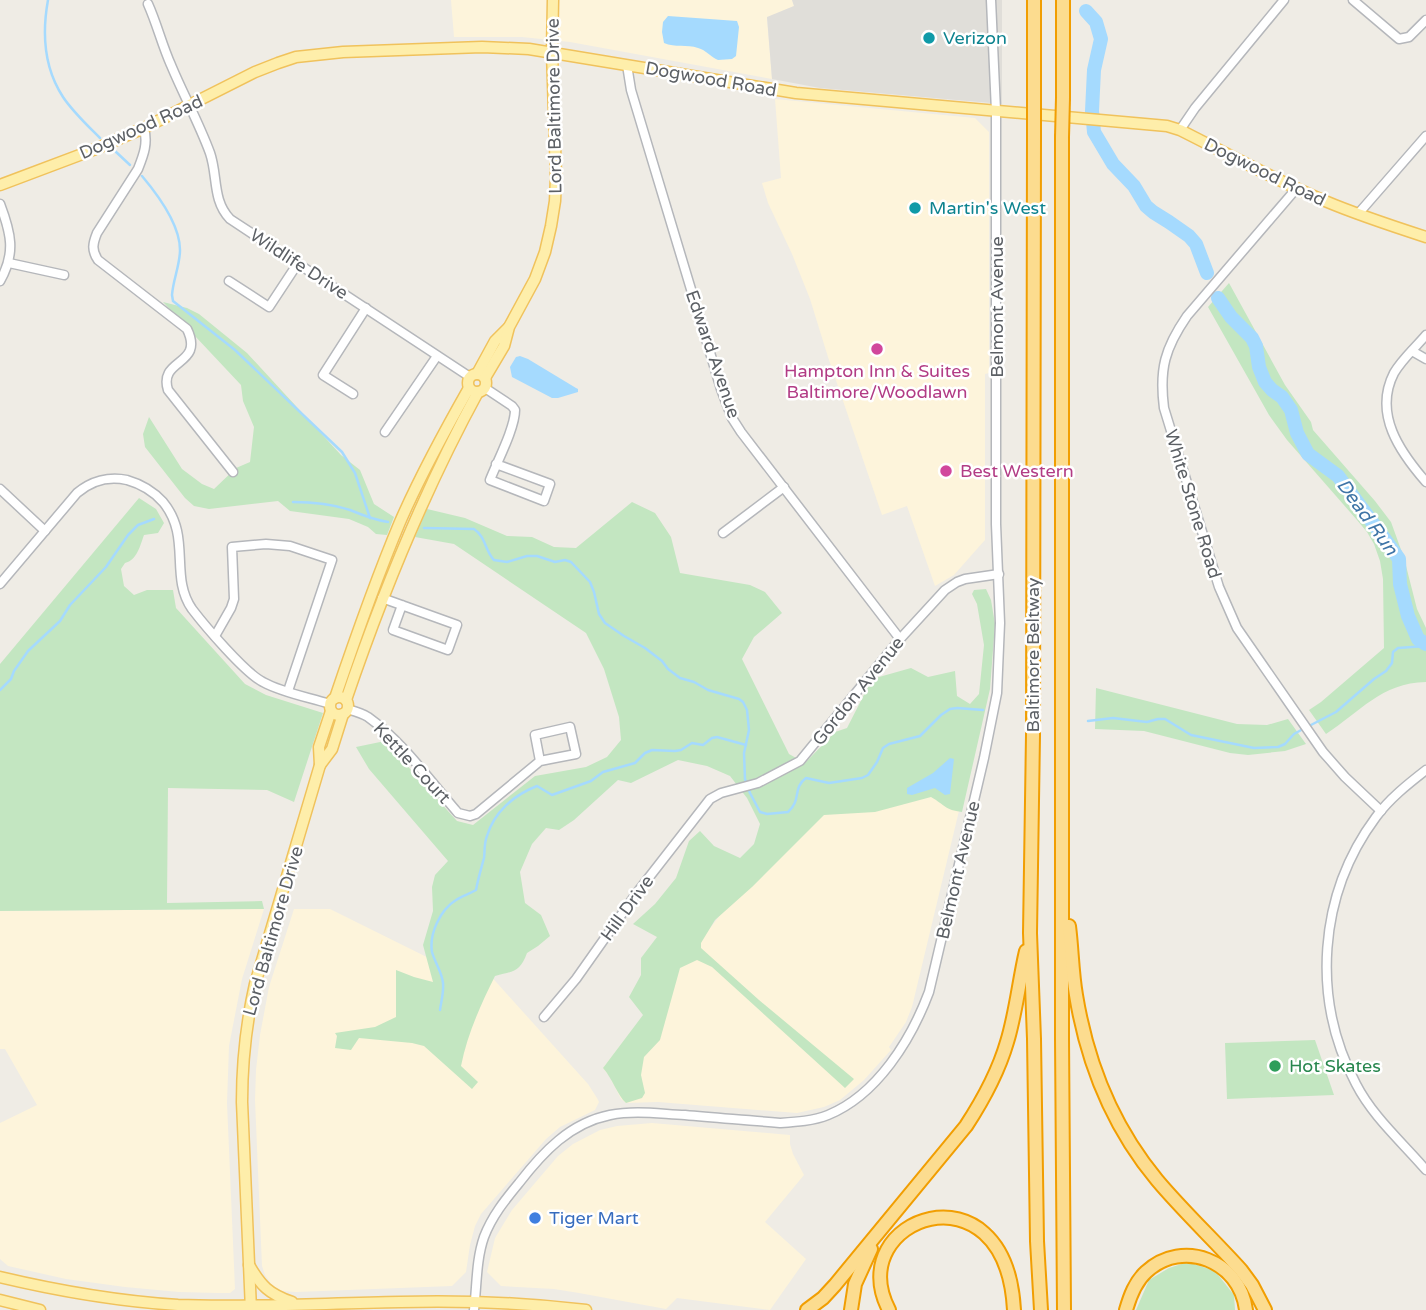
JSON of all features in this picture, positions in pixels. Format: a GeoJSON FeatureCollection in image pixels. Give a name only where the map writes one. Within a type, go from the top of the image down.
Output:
{"type":"FeatureCollection","features":[{"type":"Feature","properties":{"kind":"highway","name":"Baltimore Beltway"},"geometry":{"type":"LineString","coordinates":[[1034,0],[1033,735],[1030,933],[1041,1310]]}},
{"type":"Feature","properties":{"kind":"highway","name":"Baltimore Beltway"},"geometry":{"type":"LineString","coordinates":[[1063,0],[1064,1310]]}},
{"type":"Feature","properties":{"kind":"highway"},"geometry":{"type":"LineString","coordinates":[[1063,854],[1076,992],[1085,1041],[1105,1096],[1136,1151],[1156,1178],[1241,1270],[1265,1310]]}},
{"type":"Feature","properties":{"kind":"highway"},"geometry":{"type":"LineString","coordinates":[[807,1310],[822,1298],[966,1126],[990,1086],[1012,1024],[1030,933]]}},
{"type":"Feature","properties":{"kind":"highway"},"geometry":{"type":"LineString","coordinates":[[889,1310],[881,1281],[883,1262],[890,1246],[895,1238],[911,1225],[941,1217],[964,1220],[991,1240],[1009,1275],[1014,1310]]}},
{"type":"Feature","properties":{"kind":"highway"},"geometry":{"type":"LineString","coordinates":[[850,1310],[855,1284],[883,1227]]}},
{"type":"Feature","properties":{"kind":"highway"},"geometry":{"type":"LineString","coordinates":[[1126,1310],[1136,1283],[1144,1273],[1165,1260],[1186,1256],[1208,1260],[1230,1273],[1243,1295],[1246,1310]]}},
{"type":"Feature","properties":{"kind":"main road","name":"Lord Baltimore Drive"},"geometry":{"type":"LineString","coordinates":[[320,765],[332,749],[382,598],[430,484],[495,341],[509,327],[535,279],[545,252],[555,201],[556,177],[553,0]]}},
{"type":"Feature","properties":{"kind":"main road","name":"Dogwood Road"},"geometry":{"type":"LineString","coordinates":[[0,185],[144,128],[255,72],[296,57],[511,47],[552,51],[785,92],[1159,125],[1180,130],[1296,188],[1358,214],[1426,237]]}},
{"type":"Feature","properties":{"kind":"main road","name":"Lord Baltimore Drive"},"geometry":{"type":"LineString","coordinates":[[251,1308],[242,1071],[247,1021],[256,984],[320,765],[319,747],[365,612],[401,521],[440,439],[477,383]]}},
{"type":"Feature","properties":{"kind":"main road"},"geometry":{"type":"LineString","coordinates":[[341,697],[345,708],[338,715],[332,704],[341,697]]}},
{"type":"Feature","properties":{"kind":"main road"},"geometry":{"type":"LineString","coordinates":[[249,1264],[265,1289],[278,1298],[299,1305]]}},
{"type":"Feature","properties":{"kind":"main road"},"geometry":{"type":"LineString","coordinates":[[0,1277],[113,1299],[178,1305],[251,1308],[403,1302],[586,1310]]}},
{"type":"Feature","properties":{"kind":"main road"},"geometry":{"type":"LineString","coordinates":[[0,1300],[40,1310]]}},
{"type":"Feature","properties":{"kind":"street","name":"Belmont Avenue"},"geometry":{"type":"LineString","coordinates":[[475,1306],[480,1252],[491,1221],[532,1166],[550,1147],[579,1126],[613,1115],[651,1113],[780,1123],[815,1119],[835,1112],[856,1100],[883,1073],[914,1027],[929,992],[992,723],[998,684],[1000,623],[996,524],[996,111],[990,0]]}},
{"type":"Feature","properties":{"kind":"street"},"geometry":{"type":"LineString","coordinates":[[1353,0],[1399,39],[1409,37],[1426,20]]}},
{"type":"Feature","properties":{"kind":"street"},"geometry":{"type":"LineString","coordinates":[[1180,130],[1279,2]]}},
{"type":"Feature","properties":{"kind":"street","name":"Wildlife Drive"},"geometry":{"type":"LineString","coordinates":[[148,4],[209,151],[215,172],[217,197],[225,213],[230,219],[512,406],[515,419],[496,464]]}},
{"type":"Feature","properties":{"kind":"street","name":"Edward Avenue"},"geometry":{"type":"LineString","coordinates":[[627,65],[632,90],[726,404],[741,432],[900,639]]}},
{"type":"Feature","properties":{"kind":"street"},"geometry":{"type":"LineString","coordinates":[[144,128],[146,138],[138,169],[97,233],[93,241],[94,254],[98,260],[187,329],[192,348],[166,376],[166,384],[233,472]]}},
{"type":"Feature","properties":{"kind":"street"},"geometry":{"type":"LineString","coordinates":[[1358,214],[1426,136]]}},
{"type":"Feature","properties":{"kind":"street","name":"White Stone Road"},"geometry":{"type":"LineString","coordinates":[[1296,188],[1173,336],[1162,382],[1164,408],[1214,572],[1237,628],[1323,752],[1381,811]]}},
{"type":"Feature","properties":{"kind":"street"},"geometry":{"type":"LineString","coordinates":[[0,204],[10,232],[9,263],[0,281]]}},
{"type":"Feature","properties":{"kind":"street"},"geometry":{"type":"LineString","coordinates":[[9,263],[64,275]]}},
{"type":"Feature","properties":{"kind":"street"},"geometry":{"type":"LineString","coordinates":[[229,281],[269,307],[298,263]]}},
{"type":"Feature","properties":{"kind":"street"},"geometry":{"type":"LineString","coordinates":[[353,394],[323,375],[366,308]]}},
{"type":"Feature","properties":{"kind":"street"},"geometry":{"type":"LineString","coordinates":[[1426,335],[1394,373],[1387,408],[1392,435],[1426,482]]}},
{"type":"Feature","properties":{"kind":"street"},"geometry":{"type":"LineString","coordinates":[[1412,351],[1426,359]]}},
{"type":"Feature","properties":{"kind":"street"},"geometry":{"type":"LineString","coordinates":[[385,432],[437,356]]}},
{"type":"Feature","properties":{"kind":"street"},"geometry":{"type":"LineString","coordinates":[[496,464],[550,484],[544,500],[490,480],[496,464]]}},
{"type":"Feature","properties":{"kind":"street"},"geometry":{"type":"LineString","coordinates":[[0,584],[86,485],[108,479],[135,482],[158,497],[173,518],[180,542],[184,593],[193,610],[215,636],[253,676],[269,685],[332,704]]}},
{"type":"Feature","properties":{"kind":"street"},"geometry":{"type":"LineString","coordinates":[[723,533],[784,487]]}},
{"type":"Feature","properties":{"kind":"street"},"geometry":{"type":"LineString","coordinates":[[0,489],[45,531]]}},
{"type":"Feature","properties":{"kind":"street"},"geometry":{"type":"LineString","coordinates":[[215,636],[234,599],[232,547],[265,544],[290,546],[332,561],[288,691]]}},
{"type":"Feature","properties":{"kind":"street","name":"Gordon Avenue"},"geometry":{"type":"LineString","coordinates":[[710,799],[775,775],[800,761],[900,639],[951,585],[965,579],[999,574]]}},
{"type":"Feature","properties":{"kind":"street"},"geometry":{"type":"LineString","coordinates":[[382,598],[402,605],[457,625],[448,650],[393,630],[402,605]]}},
{"type":"Feature","properties":{"kind":"street","name":"Kettle Court"},"geometry":{"type":"LineString","coordinates":[[345,708],[365,715],[388,735],[463,816],[470,816],[482,810],[540,761],[576,754],[570,727],[534,735],[540,761]]}},
{"type":"Feature","properties":{"kind":"street"},"geometry":{"type":"LineString","coordinates":[[1426,770],[1381,811],[1357,847],[1336,901],[1327,941],[1326,971],[1331,1020],[1356,1085],[1382,1122],[1426,1170]]}},
{"type":"Feature","properties":{"kind":"street","name":"Hill Drive"},"geometry":{"type":"LineString","coordinates":[[544,1017],[576,979],[636,894],[710,799]]}},
{"type":"Feature","properties":{"kind":"shaded area"},"geometry":{"type":"Polygon","coordinates":[[[451,0],[792,0],[794,6],[767,18],[772,79],[570,42],[522,37],[454,37],[451,0]]]}},
{"type":"Feature","properties":{"kind":"shaded area"},"geometry":{"type":"Polygon","coordinates":[[[792,0],[1002,0],[1002,104],[820,88],[772,79],[767,17],[794,6],[792,0]]]}},
{"type":"Feature","properties":{"kind":"shaded area"},"geometry":{"type":"Polygon","coordinates":[[[775,99],[975,118],[989,132],[989,373],[985,374],[985,540],[954,575],[935,586],[907,506],[882,515],[810,299],[768,203],[762,183],[781,178],[775,99]]]}},
{"type":"Feature","properties":{"kind":"shaded area"},"geometry":{"type":"Polygon","coordinates":[[[981,719],[912,1007],[906,1022],[889,1047],[891,1050],[864,1080],[840,1100],[797,1113],[658,1102],[626,1103],[621,1099],[603,1068],[822,782],[981,719]]]}},
{"type":"Feature","properties":{"kind":"shaded area"},"geometry":{"type":"Polygon","coordinates":[[[264,909],[242,979],[229,1046],[227,1103],[235,1289],[230,1293],[218,1293],[125,1287],[66,1279],[8,1266],[0,1259],[0,1123],[37,1105],[5,1049],[0,1049],[0,911],[264,909]]]}},
{"type":"Feature","properties":{"kind":"shaded area"},"geometry":{"type":"Polygon","coordinates":[[[294,909],[330,909],[473,980],[488,973],[588,1084],[599,1102],[595,1110],[560,1127],[546,1139],[481,1214],[470,1245],[466,1272],[452,1286],[296,1292],[282,1291],[272,1285],[265,1275],[262,1266],[256,1070],[269,987],[294,909]]]}},
{"type":"Feature","properties":{"kind":"shaded area"},"geometry":{"type":"Polygon","coordinates":[[[652,1123],[790,1135],[793,1154],[804,1175],[765,1222],[806,1259],[770,1310],[677,1298],[666,1309],[554,1289],[501,1286],[487,1272],[495,1238],[512,1210],[558,1156],[573,1144],[600,1130],[652,1123]]]}},
{"type":"Feature","properties":{"kind":"green space"},"geometry":{"type":"Polygon","coordinates":[[[1229,283],[1285,385],[1311,422],[1313,430],[1391,522],[1404,558],[1417,609],[1426,628],[1426,682],[1396,687],[1384,693],[1326,734],[1309,710],[1384,648],[1383,579],[1380,561],[1367,532],[1287,440],[1269,415],[1208,307],[1229,283]]]}},
{"type":"Feature","properties":{"kind":"green space"},"geometry":{"type":"Polygon","coordinates":[[[163,302],[199,314],[247,353],[341,455],[360,470],[374,504],[394,517],[387,535],[376,534],[368,527],[349,519],[290,511],[278,501],[209,509],[194,506],[185,498],[145,447],[143,434],[149,417],[182,469],[202,484],[214,489],[236,468],[250,462],[254,427],[243,401],[241,385],[163,302]]]}},
{"type":"Feature","properties":{"kind":"green space"},"geometry":{"type":"Polygon","coordinates":[[[139,498],[156,509],[164,523],[158,533],[144,535],[135,556],[121,569],[124,586],[134,595],[147,590],[173,590],[176,608],[245,684],[266,695],[323,713],[294,802],[267,790],[168,788],[167,903],[262,901],[264,909],[0,911],[0,664],[139,498]]]}},
{"type":"Feature","properties":{"kind":"green space"},"geometry":{"type":"Polygon","coordinates":[[[632,502],[655,513],[671,537],[680,573],[750,585],[765,592],[782,613],[754,637],[742,659],[789,754],[805,763],[835,732],[847,728],[872,679],[911,668],[928,677],[955,671],[957,696],[970,704],[979,694],[984,645],[977,604],[972,594],[974,590],[986,589],[991,600],[995,624],[990,689],[962,812],[948,808],[931,797],[875,812],[824,815],[715,920],[701,943],[701,948],[759,1000],[854,1079],[845,1088],[712,967],[697,960],[680,968],[660,1040],[644,1057],[641,1075],[645,1093],[642,1098],[626,1103],[603,1068],[643,1015],[629,997],[641,975],[641,958],[657,937],[633,924],[655,904],[676,878],[689,841],[700,831],[714,846],[740,858],[754,844],[760,824],[747,798],[730,776],[707,766],[678,760],[631,783],[618,780],[574,820],[559,830],[546,828],[532,844],[520,872],[525,903],[541,915],[550,936],[527,953],[516,970],[495,976],[475,1020],[461,1066],[478,1082],[472,1089],[424,1046],[359,1038],[351,1050],[335,1048],[335,1033],[375,1027],[396,1017],[396,970],[433,982],[423,945],[433,911],[432,887],[435,875],[448,861],[369,769],[356,747],[385,741],[457,821],[473,825],[535,776],[586,767],[607,757],[621,740],[619,717],[604,669],[586,633],[454,544],[415,537],[427,509],[465,518],[507,536],[532,537],[554,547],[576,548],[632,502]]]}},
{"type":"Feature","properties":{"kind":"green space"},"geometry":{"type":"Polygon","coordinates":[[[1096,688],[1237,724],[1267,725],[1288,719],[1306,744],[1285,751],[1248,755],[1144,731],[1095,729],[1096,688]]]}},
{"type":"Feature","properties":{"kind":"green space","name":"Hot Skates"},"geometry":{"type":"Polygon","coordinates":[[[1315,1040],[1334,1095],[1227,1099],[1225,1043],[1315,1040]]]}},
{"type":"Feature","properties":{"kind":"green space"},"geometry":{"type":"Polygon","coordinates":[[[1188,1262],[1215,1271],[1234,1295],[1235,1310],[1136,1310],[1149,1280],[1169,1268],[1188,1262]]]}},
{"type":"Feature","properties":{"kind":"water"},"geometry":{"type":"Polygon","coordinates":[[[668,16],[737,21],[739,27],[736,56],[718,60],[698,48],[664,43],[663,22],[668,16]]]}},
{"type":"Feature","properties":{"kind":"water"},"geometry":{"type":"Polygon","coordinates":[[[520,356],[578,389],[578,392],[552,398],[512,377],[510,367],[516,357],[520,356]]]}},
{"type":"Feature","properties":{"kind":"water"},"geometry":{"type":"Polygon","coordinates":[[[950,758],[954,759],[950,794],[945,795],[935,788],[907,794],[907,788],[933,773],[950,758]]]}},
{"type":"Feature","properties":{"kind":"waterway"},"geometry":{"type":"LineString","coordinates":[[48,0],[45,38],[52,74],[67,103],[100,138]]}},
{"type":"Feature","properties":{"kind":"waterway","name":"Dead Run"},"geometry":{"type":"LineString","coordinates":[[1086,11],[1096,22],[1101,39],[1094,70],[1094,132],[1113,164],[1134,186],[1146,206],[1189,236],[1196,244],[1207,273]]}},
{"type":"Feature","properties":{"kind":"waterway"},"geometry":{"type":"LineString","coordinates":[[115,151],[130,165]]}},
{"type":"Feature","properties":{"kind":"waterway"},"geometry":{"type":"LineString","coordinates":[[142,176],[167,210],[179,240],[180,256],[173,301],[235,350],[342,452],[355,473],[370,518]]}},
{"type":"Feature","properties":{"kind":"waterway","name":"Dead Run"},"geometry":{"type":"LineString","coordinates":[[1218,298],[1231,317],[1252,338],[1265,382],[1282,397],[1291,410],[1297,433],[1308,454],[1338,476],[1399,559],[1400,584],[1408,616],[1418,639],[1426,644]]}},
{"type":"Feature","properties":{"kind":"waterway"},"geometry":{"type":"LineString","coordinates":[[293,502],[336,506],[388,522]]}},
{"type":"Feature","properties":{"kind":"waterway"},"geometry":{"type":"LineString","coordinates":[[0,690],[11,679],[28,651],[60,621],[70,605],[106,567],[128,535],[138,525],[154,519]]}},
{"type":"Feature","properties":{"kind":"waterway"},"geometry":{"type":"LineString","coordinates":[[424,528],[474,529],[494,560],[507,562],[537,556],[555,562],[571,562],[590,582],[599,614],[605,623],[645,648],[680,678],[743,702],[747,710],[749,730],[744,753],[745,779],[760,812],[788,812],[795,803],[799,786],[806,778],[829,783],[868,775],[883,748],[920,736],[950,709],[983,710]]}},
{"type":"Feature","properties":{"kind":"waterway"},"geometry":{"type":"LineString","coordinates":[[1309,726],[1336,712],[1386,671],[1392,663],[1393,652],[1398,648],[1426,646]]}},
{"type":"Feature","properties":{"kind":"waterway"},"geometry":{"type":"LineString","coordinates":[[1088,721],[1113,718],[1147,722],[1165,719],[1191,735],[1254,748],[1278,747],[1303,729]]}},
{"type":"Feature","properties":{"kind":"waterway"},"geometry":{"type":"LineString","coordinates":[[440,1010],[443,983],[432,952],[434,930],[450,904],[476,890],[490,827],[506,805],[537,786],[552,795],[591,781],[603,772],[635,763],[652,750],[681,750],[692,743],[703,745],[717,737],[746,745]]}},
{"type":"Feature","properties":{"kind":"place","name":"Verizon"},"geometry":{"type":"Point","coordinates":[929,38]}},
{"type":"Feature","properties":{"kind":"place","name":"Martin's West"},"geometry":{"type":"Point","coordinates":[915,208]}},
{"type":"Feature","properties":{"kind":"place","name":"Hampton Inn & Suites Baltimore/Woodlawn"},"geometry":{"type":"Point","coordinates":[877,349]}},
{"type":"Feature","properties":{"kind":"place","name":"Best Western"},"geometry":{"type":"Point","coordinates":[946,471]}},
{"type":"Feature","properties":{"kind":"place","name":"Hot Skates"},"geometry":{"type":"Point","coordinates":[1275,1066]}},
{"type":"Feature","properties":{"kind":"place","name":"Tiger Mart"},"geometry":{"type":"Point","coordinates":[535,1218]}}]}
